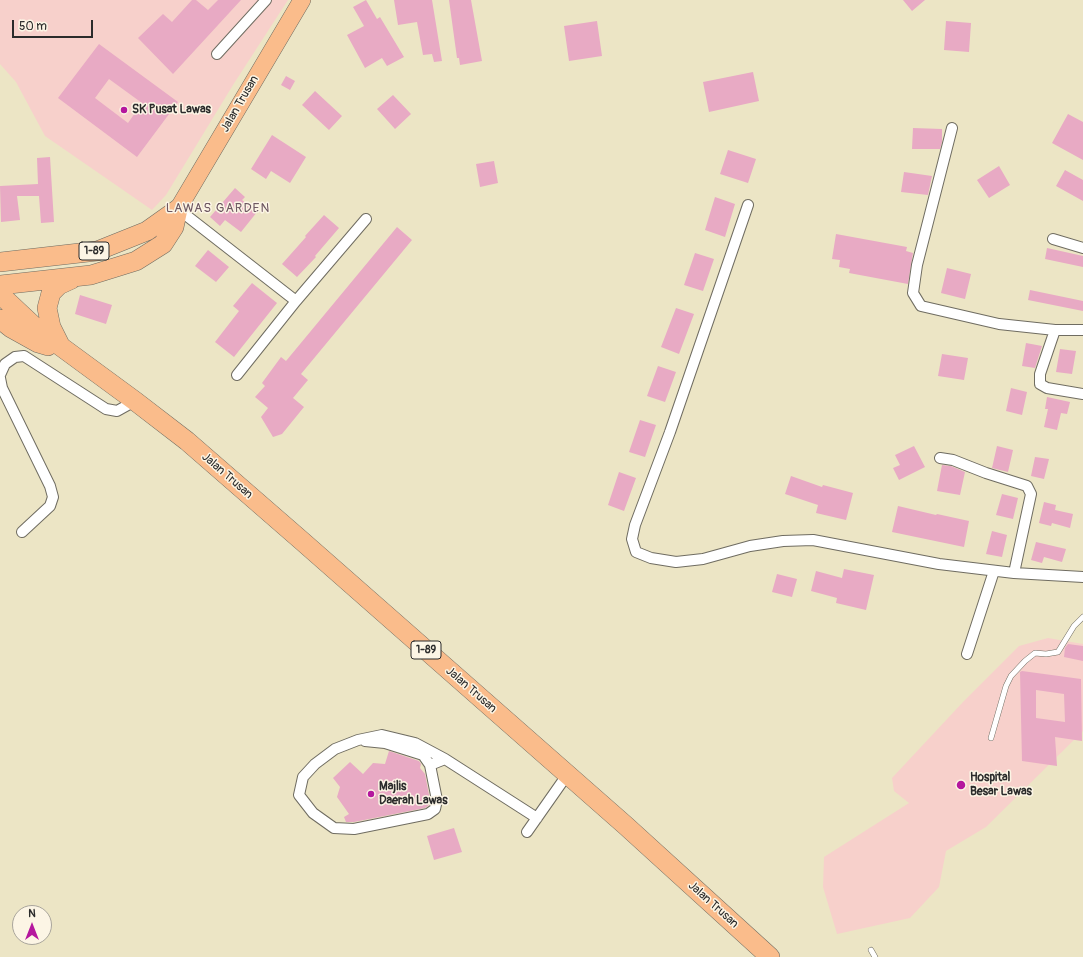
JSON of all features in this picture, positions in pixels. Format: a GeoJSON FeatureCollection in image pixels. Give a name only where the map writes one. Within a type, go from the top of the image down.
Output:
{"type":"FeatureCollection","features":[{"type":"Feature","properties":{"kind":"highway","name":"Jalan Trusan"},"geometry":{"type":"LineString","coordinates":[[0,262],[98,251],[146,232],[178,209]]}},
{"type":"Feature","properties":{"kind":"highway","name":"Jalan Trusan"},"geometry":{"type":"LineString","coordinates":[[0,285],[91,275],[136,261],[163,244],[174,227],[178,209]]}},
{"type":"Feature","properties":{"kind":"highway"},"geometry":{"type":"LineString","coordinates":[[66,350],[51,327],[47,308],[51,293],[59,285],[77,276]]}},
{"type":"Feature","properties":{"kind":"highway","name":"Jalan Trusan"},"geometry":{"type":"LineString","coordinates":[[0,288],[5,299],[11,306],[36,328],[187,441],[567,775],[770,957]]}},
{"type":"Feature","properties":{"kind":"highway","name":"Jalan Trusan"},"geometry":{"type":"LineString","coordinates":[[4,324],[38,343],[66,350]]}},
{"type":"Feature","properties":{"kind":"main road","name":"Jalan Trusan"},"geometry":{"type":"LineString","coordinates":[[178,209],[302,0]]}},
{"type":"Feature","properties":{"kind":"street"},"geometry":{"type":"LineString","coordinates":[[217,54],[266,0]]}},
{"type":"Feature","properties":{"kind":"street"},"geometry":{"type":"LineString","coordinates":[[952,128],[923,235],[917,264],[913,294],[920,306],[999,324],[1055,330],[1083,330]]}},
{"type":"Feature","properties":{"kind":"street"},"geometry":{"type":"LineString","coordinates":[[748,205],[670,432],[635,524],[632,539],[636,552],[651,558],[676,562],[703,559],[750,546],[783,541],[813,540],[940,564],[1014,573],[1083,577]]}},
{"type":"Feature","properties":{"kind":"street"},"geometry":{"type":"LineString","coordinates":[[178,209],[296,301]]}},
{"type":"Feature","properties":{"kind":"street"},"geometry":{"type":"LineString","coordinates":[[236,375],[296,301],[366,219]]}},
{"type":"Feature","properties":{"kind":"street"},"geometry":{"type":"LineString","coordinates":[[1053,239],[1083,248]]}},
{"type":"Feature","properties":{"kind":"street"},"geometry":{"type":"LineString","coordinates":[[1055,330],[1040,374],[1040,384],[1047,388],[1083,394]]}},
{"type":"Feature","properties":{"kind":"street"},"geometry":{"type":"LineString","coordinates":[[22,532],[50,506],[53,497],[50,486],[2,388],[0,377],[6,364],[15,357],[24,356],[106,409],[118,411],[135,401]]}},
{"type":"Feature","properties":{"kind":"street"},"geometry":{"type":"LineString","coordinates":[[940,458],[953,460],[986,473],[1027,486],[1031,494],[1014,573]]}},
{"type":"Feature","properties":{"kind":"street"},"geometry":{"type":"LineString","coordinates":[[967,654],[994,571]]}},
{"type":"Feature","properties":{"kind":"street"},"geometry":{"type":"LineString","coordinates":[[358,740],[385,744],[423,755],[430,765],[437,800],[434,809],[428,814],[354,829],[334,828],[313,813],[299,795],[303,777],[315,764],[335,749],[358,740],[382,735],[415,743],[445,759],[537,818]]}},
{"type":"Feature","properties":{"kind":"street"},"geometry":{"type":"LineString","coordinates":[[430,765],[445,759]]}},
{"type":"Feature","properties":{"kind":"street"},"geometry":{"type":"LineString","coordinates":[[527,832],[567,775]]}},
{"type":"Feature","properties":{"kind":"lane"},"geometry":{"type":"LineString","coordinates":[[991,738],[1006,686],[1011,676],[1035,653],[1046,654],[1058,652],[1074,626],[1083,617]]}},
{"type":"Feature","properties":{"kind":"lane"},"geometry":{"type":"LineString","coordinates":[[871,950],[875,957]]}},
{"type":"Feature","properties":{"kind":"shaded area","name":"SK Pusat Lawas"},"geometry":{"type":"Polygon","coordinates":[[[0,0],[288,0],[233,85],[166,195],[152,210],[45,136],[16,82],[0,64],[0,0]]]}},
{"type":"Feature","properties":{"kind":"shaded area","name":"Hospital Besar Lawas"},"geometry":{"type":"Polygon","coordinates":[[[1048,638],[1083,644],[1083,731],[986,827],[946,851],[939,887],[910,918],[837,934],[823,887],[824,857],[909,803],[894,791],[892,778],[963,702],[1019,646],[1048,638]]]}},
{"type":"Feature","properties":{"kind":"building"},"geometry":{"type":"Polygon","coordinates":[[[192,0],[196,0],[208,10],[218,0],[241,0],[173,74],[138,38],[163,14],[172,22],[192,0]]]}},
{"type":"Feature","properties":{"kind":"building"},"geometry":{"type":"Polygon","coordinates":[[[366,0],[377,19],[380,17],[404,57],[387,66],[382,58],[365,68],[347,35],[364,26],[353,7],[366,0]]]}},
{"type":"Feature","properties":{"kind":"building"},"geometry":{"type":"Polygon","coordinates":[[[394,0],[432,0],[442,61],[434,62],[432,54],[423,55],[417,22],[398,25],[394,0]]]}},
{"type":"Feature","properties":{"kind":"building"},"geometry":{"type":"Polygon","coordinates":[[[449,0],[471,0],[482,61],[460,65],[459,58],[457,58],[449,0]]]}},
{"type":"Feature","properties":{"kind":"building"},"geometry":{"type":"Polygon","coordinates":[[[903,0],[925,0],[912,11],[903,0]]]}},
{"type":"Feature","properties":{"kind":"building"},"geometry":{"type":"Polygon","coordinates":[[[597,21],[602,56],[569,61],[564,26],[597,21]]]}},
{"type":"Feature","properties":{"kind":"building"},"geometry":{"type":"Polygon","coordinates":[[[946,21],[971,23],[969,52],[944,50],[946,21]]]}},
{"type":"Feature","properties":{"kind":"building"},"geometry":{"type":"Polygon","coordinates":[[[99,44],[178,102],[137,157],[58,98],[99,44]],[[109,79],[95,98],[128,123],[142,103],[109,79]]]}},
{"type":"Feature","properties":{"kind":"building"},"geometry":{"type":"Polygon","coordinates":[[[753,72],[759,101],[709,112],[703,82],[753,72]]]}},
{"type":"Feature","properties":{"kind":"building"},"geometry":{"type":"Polygon","coordinates":[[[286,76],[295,81],[290,90],[281,85],[286,76]]]}},
{"type":"Feature","properties":{"kind":"building"},"geometry":{"type":"Polygon","coordinates":[[[315,91],[342,116],[329,130],[302,105],[315,91]]]}},
{"type":"Feature","properties":{"kind":"building"},"geometry":{"type":"Polygon","coordinates":[[[393,95],[411,114],[395,129],[377,109],[393,95]]]}},
{"type":"Feature","properties":{"kind":"building"},"geometry":{"type":"Polygon","coordinates":[[[1068,114],[1083,122],[1083,160],[1052,143],[1068,114]]]}},
{"type":"Feature","properties":{"kind":"building"},"geometry":{"type":"Polygon","coordinates":[[[913,128],[942,129],[942,142],[940,149],[912,149],[913,128]]]}},
{"type":"Feature","properties":{"kind":"building"},"geometry":{"type":"Polygon","coordinates":[[[272,135],[306,157],[290,183],[271,171],[266,179],[251,169],[272,135]]]}},
{"type":"Feature","properties":{"kind":"building"},"geometry":{"type":"Polygon","coordinates":[[[728,150],[756,159],[748,183],[720,174],[728,150]]]}},
{"type":"Feature","properties":{"kind":"building"},"geometry":{"type":"Polygon","coordinates":[[[50,157],[54,222],[41,223],[39,196],[17,196],[20,220],[1,222],[0,186],[38,184],[37,158],[50,157]]]}},
{"type":"Feature","properties":{"kind":"building"},"geometry":{"type":"Polygon","coordinates":[[[494,161],[498,183],[480,187],[476,164],[494,161]]]}},
{"type":"Feature","properties":{"kind":"building"},"geometry":{"type":"Polygon","coordinates":[[[999,166],[1010,185],[989,198],[977,180],[999,166]]]}},
{"type":"Feature","properties":{"kind":"building"},"geometry":{"type":"Polygon","coordinates":[[[1065,170],[1083,180],[1083,201],[1056,186],[1065,170]]]}},
{"type":"Feature","properties":{"kind":"building"},"geometry":{"type":"Polygon","coordinates":[[[904,172],[932,176],[928,195],[901,192],[904,172]]]}},
{"type":"Feature","properties":{"kind":"building"},"geometry":{"type":"Polygon","coordinates":[[[235,188],[245,197],[242,200],[257,212],[241,232],[225,220],[220,226],[210,217],[235,188]]]}},
{"type":"Feature","properties":{"kind":"building"},"geometry":{"type":"Polygon","coordinates":[[[715,197],[735,204],[725,237],[705,230],[715,197]]]}},
{"type":"Feature","properties":{"kind":"building"},"geometry":{"type":"Polygon","coordinates":[[[324,215],[339,228],[315,256],[316,257],[297,277],[282,264],[324,215]]]}},
{"type":"Feature","properties":{"kind":"building"},"geometry":{"type":"Polygon","coordinates":[[[397,227],[412,240],[301,374],[308,380],[293,398],[304,407],[282,434],[273,437],[261,417],[268,408],[255,397],[265,386],[262,383],[281,357],[286,361],[397,227]]]}},
{"type":"Feature","properties":{"kind":"building"},"geometry":{"type":"Polygon","coordinates":[[[836,234],[907,247],[906,251],[913,253],[908,284],[849,273],[850,269],[839,267],[840,260],[832,259],[836,234]]]}},
{"type":"Feature","properties":{"kind":"building"},"geometry":{"type":"Polygon","coordinates":[[[1047,248],[1083,256],[1083,267],[1045,259],[1047,248]]]}},
{"type":"Feature","properties":{"kind":"building"},"geometry":{"type":"Polygon","coordinates":[[[208,250],[229,267],[216,282],[195,266],[208,250]]]}},
{"type":"Feature","properties":{"kind":"building"},"geometry":{"type":"Polygon","coordinates":[[[695,253],[714,259],[703,291],[684,285],[695,253]]]}},
{"type":"Feature","properties":{"kind":"building"},"geometry":{"type":"Polygon","coordinates":[[[947,268],[971,274],[965,299],[941,293],[947,268]]]}},
{"type":"Feature","properties":{"kind":"building"},"geometry":{"type":"Polygon","coordinates":[[[252,283],[277,303],[234,357],[215,342],[239,311],[233,306],[252,283]]]}},
{"type":"Feature","properties":{"kind":"building"},"geometry":{"type":"Polygon","coordinates":[[[1030,290],[1083,301],[1083,311],[1028,300],[1030,290]]]}},
{"type":"Feature","properties":{"kind":"building"},"geometry":{"type":"Polygon","coordinates":[[[80,295],[112,305],[106,324],[75,314],[80,295]]]}},
{"type":"Feature","properties":{"kind":"building"},"geometry":{"type":"Polygon","coordinates":[[[676,308],[694,314],[679,354],[661,347],[676,308]]]}},
{"type":"Feature","properties":{"kind":"building"},"geometry":{"type":"Polygon","coordinates":[[[1026,343],[1042,346],[1035,368],[1022,366],[1026,343]]]}},
{"type":"Feature","properties":{"kind":"building"},"geometry":{"type":"Polygon","coordinates":[[[1060,349],[1076,351],[1072,374],[1056,372],[1060,349]]]}},
{"type":"Feature","properties":{"kind":"building"},"geometry":{"type":"Polygon","coordinates":[[[942,354],[968,358],[964,380],[938,376],[942,354]]]}},
{"type":"Feature","properties":{"kind":"building"},"geometry":{"type":"Polygon","coordinates":[[[658,366],[676,372],[665,402],[647,396],[658,366]]]}},
{"type":"Feature","properties":{"kind":"building"},"geometry":{"type":"Polygon","coordinates":[[[1011,388],[1027,392],[1022,415],[1006,411],[1011,388]]]}},
{"type":"Feature","properties":{"kind":"building"},"geometry":{"type":"Polygon","coordinates":[[[1047,397],[1070,402],[1067,414],[1061,413],[1057,430],[1044,427],[1048,409],[1045,409],[1047,397]]]}},
{"type":"Feature","properties":{"kind":"building"},"geometry":{"type":"Polygon","coordinates":[[[640,420],[656,425],[645,457],[629,452],[640,420]]]}},
{"type":"Feature","properties":{"kind":"building"},"geometry":{"type":"Polygon","coordinates":[[[914,446],[925,467],[899,480],[893,468],[900,465],[895,455],[914,446]]]}},
{"type":"Feature","properties":{"kind":"building"},"geometry":{"type":"Polygon","coordinates":[[[997,446],[1013,450],[1008,472],[992,468],[997,446]]]}},
{"type":"Feature","properties":{"kind":"building"},"geometry":{"type":"Polygon","coordinates":[[[1035,457],[1049,459],[1044,479],[1031,476],[1035,457]]]}},
{"type":"Feature","properties":{"kind":"building"},"geometry":{"type":"Polygon","coordinates":[[[942,465],[951,466],[965,472],[960,495],[937,491],[942,465]]]}},
{"type":"Feature","properties":{"kind":"building"},"geometry":{"type":"Polygon","coordinates":[[[619,472],[636,478],[624,511],[608,505],[619,472]]]}},
{"type":"Feature","properties":{"kind":"building"},"geometry":{"type":"Polygon","coordinates":[[[791,476],[822,487],[823,485],[853,493],[846,520],[816,513],[818,505],[785,494],[791,476]]]}},
{"type":"Feature","properties":{"kind":"building"},"geometry":{"type":"Polygon","coordinates":[[[1002,494],[1018,498],[1013,519],[996,515],[1002,494]]]}},
{"type":"Feature","properties":{"kind":"building"},"geometry":{"type":"Polygon","coordinates":[[[1044,502],[1056,505],[1055,510],[1073,514],[1070,528],[1052,523],[1051,526],[1039,523],[1044,502]]]}},
{"type":"Feature","properties":{"kind":"building"},"geometry":{"type":"Polygon","coordinates":[[[898,506],[969,521],[964,547],[892,532],[898,506]]]}},
{"type":"Feature","properties":{"kind":"building"},"geometry":{"type":"Polygon","coordinates":[[[992,531],[1007,535],[1002,557],[986,554],[992,531]]]}},
{"type":"Feature","properties":{"kind":"building"},"geometry":{"type":"Polygon","coordinates":[[[1036,542],[1066,549],[1062,562],[1044,557],[1042,563],[1031,560],[1036,542]]]}},
{"type":"Feature","properties":{"kind":"building"},"geometry":{"type":"Polygon","coordinates":[[[844,569],[874,575],[866,610],[836,603],[837,598],[811,591],[816,571],[842,578],[844,569]]]}},
{"type":"Feature","properties":{"kind":"building"},"geometry":{"type":"Polygon","coordinates":[[[777,574],[797,579],[792,597],[772,592],[777,574]]]}},
{"type":"Feature","properties":{"kind":"building"},"geometry":{"type":"Polygon","coordinates":[[[1068,644],[1083,646],[1083,661],[1064,657],[1065,648],[1068,644]]]}},
{"type":"Feature","properties":{"kind":"building"},"geometry":{"type":"Polygon","coordinates":[[[1022,671],[1081,679],[1082,741],[1055,737],[1057,766],[1022,761],[1020,672],[1022,671]],[[1036,690],[1036,718],[1065,722],[1064,694],[1036,690]]]}},
{"type":"Feature","properties":{"kind":"building"},"geometry":{"type":"Polygon","coordinates":[[[389,751],[419,761],[421,764],[420,768],[425,774],[430,800],[429,805],[425,808],[354,822],[346,822],[344,817],[349,814],[337,797],[340,787],[333,778],[350,762],[363,774],[373,763],[385,764],[389,751]]]}},
{"type":"Feature","properties":{"kind":"building"},"geometry":{"type":"Polygon","coordinates":[[[454,828],[462,852],[434,860],[427,836],[454,828]]]}},
{"type":"Feature","properties":{"kind":"place","name":"SK Pusat Lawas"},"geometry":{"type":"Point","coordinates":[124,110]}},
{"type":"Feature","properties":{"kind":"place","name":"Hospital Besar Lawas"},"geometry":{"type":"Point","coordinates":[961,785]}},
{"type":"Feature","properties":{"kind":"place","name":"Majlis Daerah Lawas"},"geometry":{"type":"Point","coordinates":[371,794]}},
{"type":"Feature","properties":{"kind":"district","name":"LAWAS GARDEN"},"geometry":{"type":"Point","coordinates":[218,209]}}]}
